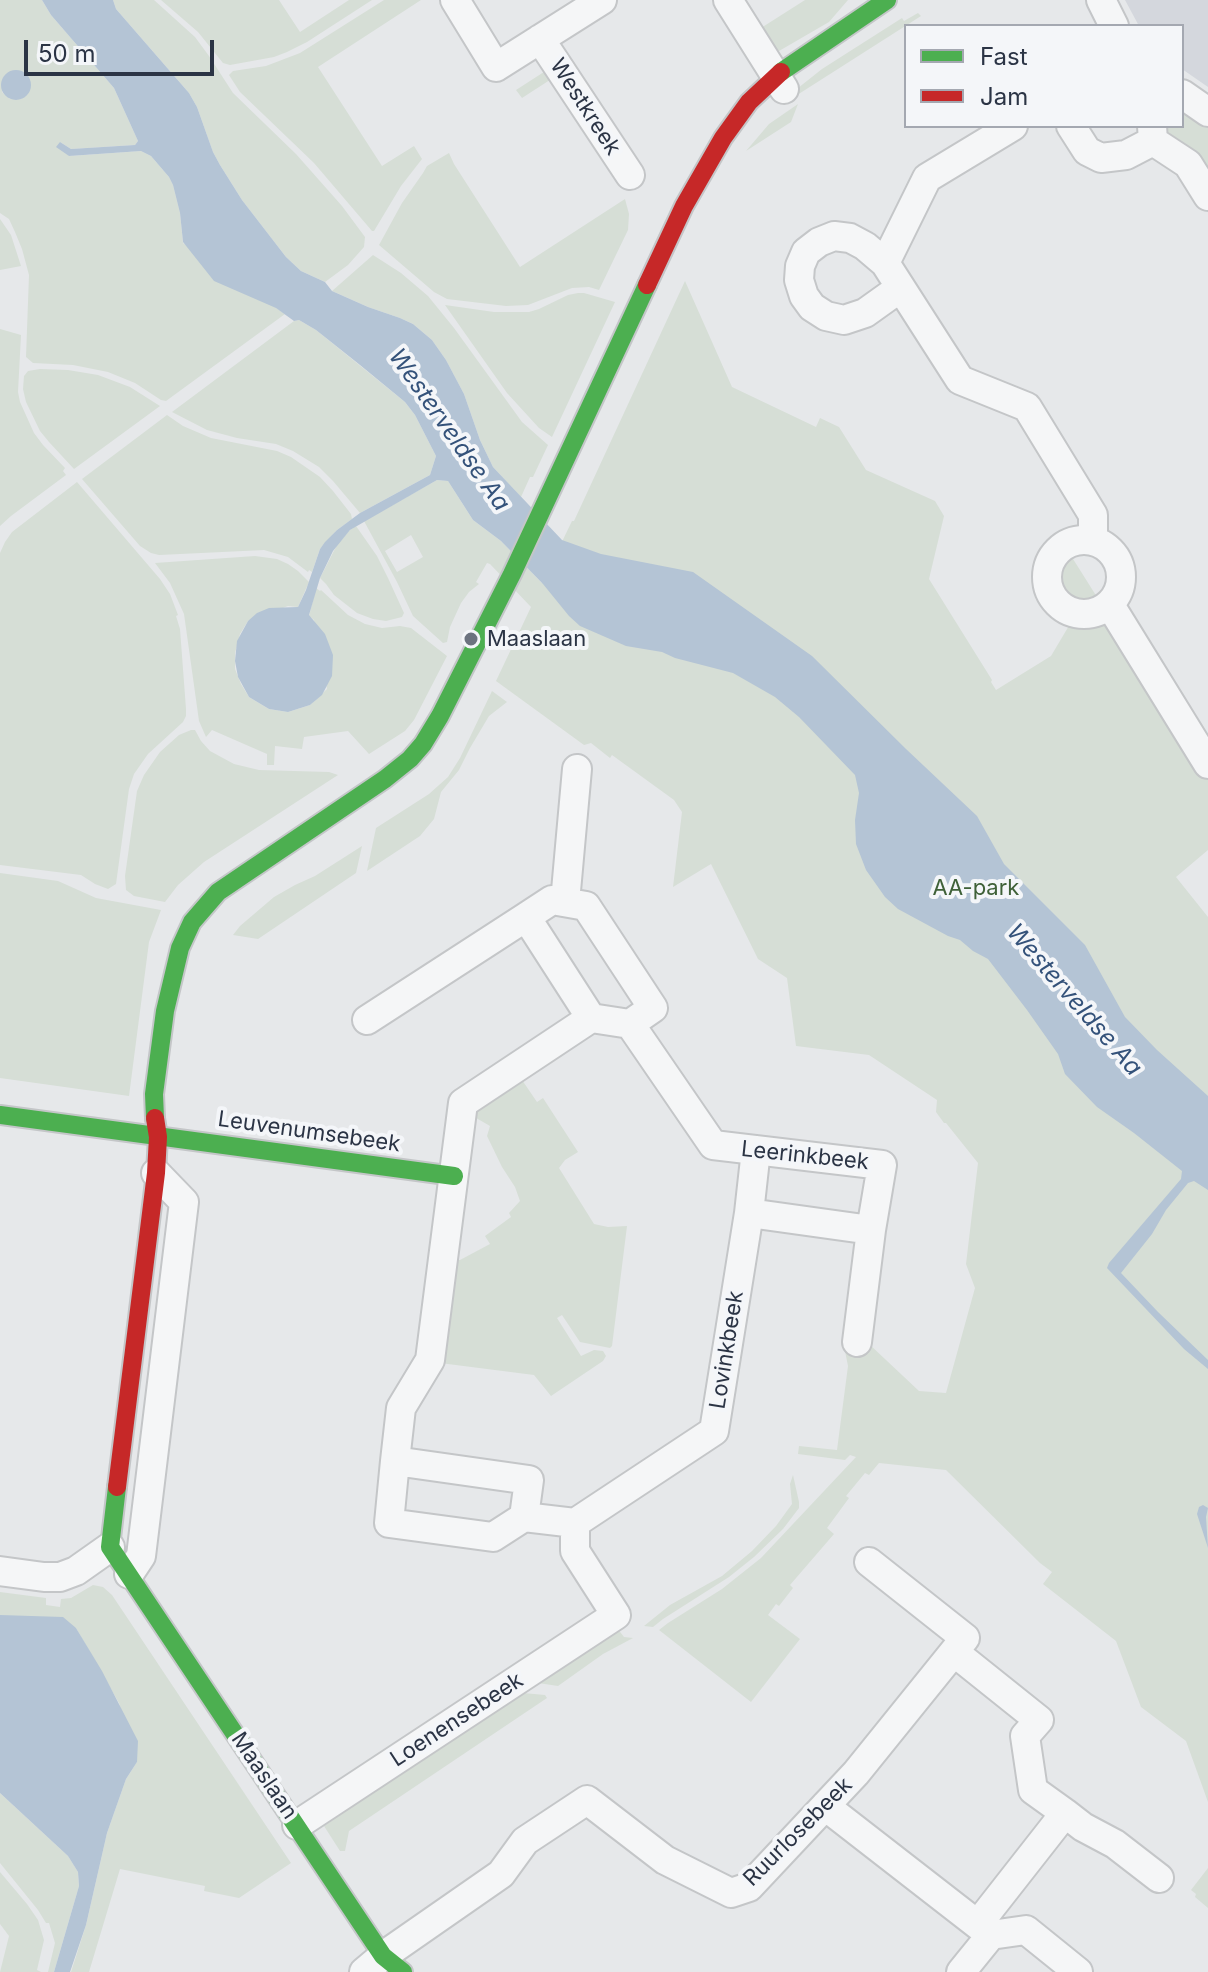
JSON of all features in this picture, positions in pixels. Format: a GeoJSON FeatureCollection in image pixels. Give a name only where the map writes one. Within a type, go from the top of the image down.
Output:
{"type":"FeatureCollection","features":[{"type":"Feature","properties":{"kind":"street","name":"Westkreek"},"geometry":{"type":"LineString","coordinates":[[455,0],[496,67],[602,0]]}},
{"type":"Feature","properties":{"kind":"street"},"geometry":{"type":"LineString","coordinates":[[728,0],[780,82]]}},
{"type":"Feature","properties":{"kind":"street"},"geometry":{"type":"LineString","coordinates":[[780,82],[887,0]]}},
{"type":"Feature","properties":{"kind":"street"},"geometry":{"type":"LineString","coordinates":[[1101,0],[1113,24]]}},
{"type":"Feature","properties":{"kind":"street"},"geometry":{"type":"LineString","coordinates":[[212,925],[230,903],[276,868],[399,788],[432,761],[549,515],[684,206],[723,138],[749,102],[883,24]]}},
{"type":"Feature","properties":{"kind":"street","name":"Westkreek"},"geometry":{"type":"LineString","coordinates":[[540,39],[630,175]]}},
{"type":"Feature","properties":{"kind":"street"},"geometry":{"type":"LineString","coordinates":[[1184,95],[1208,112]]}},
{"type":"Feature","properties":{"kind":"street"},"geometry":{"type":"LineString","coordinates":[[885,263],[927,178],[1010,128]]}},
{"type":"Feature","properties":{"kind":"street"},"geometry":{"type":"LineString","coordinates":[[1072,128],[1087,151],[1101,158],[1126,155],[1153,134],[1188,164],[1208,196]]}},
{"type":"Feature","properties":{"kind":"street"},"geometry":{"type":"LineString","coordinates":[[900,288],[865,313],[844,320],[826,316],[812,307],[804,296],[799,280],[800,266],[806,252],[834,236],[850,238],[885,263],[960,380],[1027,407],[1093,515],[1093,540]]}},
{"type":"Feature","properties":{"kind":"street"},"geometry":{"type":"LineString","coordinates":[[1080,540],[1093,540],[1107,548],[1118,562],[1121,582],[1118,595],[1110,605],[1097,612],[1080,615],[1067,611],[1055,602],[1048,591],[1046,578],[1050,561],[1057,550],[1069,542],[1080,540]]}},
{"type":"Feature","properties":{"kind":"street"},"geometry":{"type":"LineString","coordinates":[[0,1571],[60,1577],[76,1571],[110,1547],[156,1173],[158,1137],[154,1094],[165,1011],[180,948],[192,922],[218,892],[356,800],[410,759],[440,716],[518,577]]}},
{"type":"Feature","properties":{"kind":"street"},"geometry":{"type":"LineString","coordinates":[[1110,605],[1208,764]]}},
{"type":"Feature","properties":{"kind":"street"},"geometry":{"type":"LineString","coordinates":[[565,902],[577,769]]}},
{"type":"Feature","properties":{"kind":"street"},"geometry":{"type":"LineString","coordinates":[[367,1020],[552,900],[586,906],[653,1008],[630,1024],[591,1018],[463,1103],[430,1360],[401,1408],[389,1523],[493,1537],[524,1517],[575,1523]]}},
{"type":"Feature","properties":{"kind":"street"},"geometry":{"type":"LineString","coordinates":[[526,917],[591,1018]]}},
{"type":"Feature","properties":{"kind":"street"},"geometry":{"type":"LineString","coordinates":[[158,1137],[171,1110],[182,1015],[195,960]]}},
{"type":"Feature","properties":{"kind":"street","name":"Leerinkbeek"},"geometry":{"type":"LineString","coordinates":[[630,1024],[713,1145],[882,1165],[857,1342]]}},
{"type":"Feature","properties":{"kind":"street","name":"Leuvenumsebeek"},"geometry":{"type":"LineString","coordinates":[[0,1115],[454,1176]]}},
{"type":"Feature","properties":{"kind":"street","name":"Lovinkbeek"},"geometry":{"type":"LineString","coordinates":[[575,1523],[714,1431],[756,1150]]}},
{"type":"Feature","properties":{"kind":"street"},"geometry":{"type":"LineString","coordinates":[[129,1574],[141,1556],[184,1202],[156,1173]]}},
{"type":"Feature","properties":{"kind":"street"},"geometry":{"type":"LineString","coordinates":[[749,1213],[871,1230]]}},
{"type":"Feature","properties":{"kind":"street"},"geometry":{"type":"LineString","coordinates":[[395,1461],[529,1480],[524,1517]]}},
{"type":"Feature","properties":{"kind":"street","name":"Loenensebeek"},"geometry":{"type":"LineString","coordinates":[[297,1825],[616,1615],[575,1551],[575,1523]]}},
{"type":"Feature","properties":{"kind":"street","name":"Maaslaan"},"geometry":{"type":"LineString","coordinates":[[110,1547],[297,1825],[384,1967]]}},
{"type":"Feature","properties":{"kind":"street"},"geometry":{"type":"LineString","coordinates":[[869,1562],[965,1638],[954,1652],[1039,1720],[1025,1736],[1033,1790],[1083,1827],[1115,1844],[1159,1878]]}},
{"type":"Feature","properties":{"kind":"street","name":"Ruurlosebeek"},"geometry":{"type":"LineString","coordinates":[[384,1967],[501,1874],[525,1841],[587,1800],[665,1860],[731,1893],[749,1887],[856,1773],[954,1652]]}},
{"type":"Feature","properties":{"kind":"street"},"geometry":{"type":"LineString","coordinates":[[825,1806],[984,1930],[1026,1930],[1078,1972]]}},
{"type":"Feature","properties":{"kind":"street"},"geometry":{"type":"LineString","coordinates":[[961,1972],[984,1930],[1065,1813]]}},
{"type":"Feature","properties":{"kind":"shaded area"},"geometry":{"type":"Polygon","coordinates":[[[1125,0],[1208,0],[1208,87],[1184,70],[1184,24],[1138,24],[1125,0]]]}},
{"type":"Feature","properties":{"kind":"green space"},"geometry":{"type":"Polygon","coordinates":[[[0,0],[42,0],[51,15],[114,88],[138,141],[135,145],[71,149],[60,142],[69,156],[141,151],[151,156],[173,185],[183,243],[285,314],[166,401],[108,372],[73,365],[33,363],[26,357],[29,275],[9,219],[0,213],[0,0]],[[10,72],[3,78],[2,92],[10,99],[21,99],[30,90],[10,72]]]}},
{"type":"Feature","properties":{"kind":"green space"},"geometry":{"type":"Polygon","coordinates":[[[113,0],[154,0],[195,37],[233,93],[296,154],[365,237],[364,247],[348,265],[325,282],[301,271],[286,257],[242,200],[220,165],[189,93],[116,9],[113,0]]]}},
{"type":"Feature","properties":{"kind":"green space"},"geometry":{"type":"Polygon","coordinates":[[[161,0],[279,0],[300,32],[349,0],[372,0],[287,52],[230,65],[223,63],[198,32],[161,0]]]}},
{"type":"Feature","properties":{"kind":"green space"},"geometry":{"type":"Polygon","coordinates":[[[384,0],[421,0],[318,67],[382,166],[414,146],[422,159],[372,231],[314,163],[240,92],[229,75],[233,71],[266,66],[300,53],[384,0]]]}},
{"type":"Feature","properties":{"kind":"green space"},"geometry":{"type":"Polygon","coordinates":[[[805,0],[848,0],[829,22],[779,51],[761,28],[805,0]]]}},
{"type":"Feature","properties":{"kind":"green space"},"geometry":{"type":"Polygon","coordinates":[[[918,13],[921,16],[794,97],[793,92],[822,69],[902,18],[904,21],[918,13]]]}},
{"type":"Feature","properties":{"kind":"green space"},"geometry":{"type":"Polygon","coordinates":[[[547,70],[556,76],[522,98],[516,90],[547,70]]]}},
{"type":"Feature","properties":{"kind":"green space"},"geometry":{"type":"Polygon","coordinates":[[[798,104],[791,122],[746,151],[769,124],[798,104]]]}},
{"type":"Feature","properties":{"kind":"green space"},"geometry":{"type":"Polygon","coordinates":[[[1184,108],[1208,126],[1208,182],[1164,138],[1162,128],[1184,128],[1184,108]]]}},
{"type":"Feature","properties":{"kind":"green space"},"geometry":{"type":"Polygon","coordinates":[[[449,153],[520,267],[625,199],[629,214],[628,230],[599,290],[572,288],[528,305],[506,306],[447,299],[434,292],[379,245],[427,166],[449,153]]]}},
{"type":"Feature","properties":{"kind":"green space"},"geometry":{"type":"Polygon","coordinates":[[[0,219],[11,235],[21,266],[0,270],[0,219]]]}},
{"type":"Feature","properties":{"kind":"green space"},"geometry":{"type":"Polygon","coordinates":[[[373,255],[428,296],[522,422],[548,445],[521,497],[493,467],[464,394],[432,340],[413,324],[332,291],[373,255]]]}},
{"type":"Feature","properties":{"kind":"green space","name":"AA-park"},"geometry":{"type":"Polygon","coordinates":[[[685,281],[732,387],[816,427],[820,418],[839,427],[866,470],[935,501],[944,516],[929,579],[996,690],[1051,656],[1070,624],[1093,626],[1110,619],[1208,776],[1208,850],[1176,877],[1208,917],[1208,1802],[1186,1741],[1141,1707],[1116,1641],[1043,1584],[1052,1572],[946,1470],[879,1463],[869,1475],[865,1473],[846,1496],[849,1498],[827,1528],[834,1534],[790,1585],[793,1588],[779,1606],[776,1604],[768,1615],[800,1639],[751,1702],[659,1630],[722,1589],[761,1558],[856,1457],[850,1455],[845,1460],[798,1454],[799,1446],[837,1450],[848,1366],[845,1351],[868,1353],[869,1344],[919,1391],[946,1393],[975,1288],[966,1264],[978,1163],[936,1112],[937,1100],[869,1055],[796,1046],[787,978],[758,959],[711,864],[673,887],[682,812],[674,800],[612,755],[610,758],[591,743],[584,745],[496,681],[531,607],[490,564],[487,563],[476,582],[479,584],[461,603],[447,642],[443,643],[413,616],[364,521],[437,480],[448,481],[473,520],[501,541],[542,583],[685,281]],[[411,535],[385,551],[397,572],[423,557],[411,535]]]}},
{"type":"Feature","properties":{"kind":"green space"},"geometry":{"type":"Polygon","coordinates":[[[578,293],[615,302],[552,437],[539,428],[507,393],[445,305],[494,312],[529,312],[578,293]]]}},
{"type":"Feature","properties":{"kind":"green space"},"geometry":{"type":"Polygon","coordinates":[[[299,320],[316,330],[405,402],[436,456],[430,475],[360,513],[319,467],[293,451],[276,444],[207,430],[172,412],[299,320]]]}},
{"type":"Feature","properties":{"kind":"green space"},"geometry":{"type":"Polygon","coordinates":[[[0,329],[21,335],[20,402],[34,433],[65,468],[63,471],[66,475],[0,526],[0,329]]]}},
{"type":"Feature","properties":{"kind":"green space"},"geometry":{"type":"Polygon","coordinates":[[[40,369],[98,375],[130,387],[160,406],[74,469],[40,431],[26,402],[24,376],[28,371],[40,369]]]}},
{"type":"Feature","properties":{"kind":"green space"},"geometry":{"type":"Polygon","coordinates":[[[167,415],[211,438],[277,451],[291,457],[320,477],[333,491],[352,519],[320,549],[312,572],[288,557],[264,550],[159,555],[140,546],[82,479],[167,415]]]}},
{"type":"Feature","properties":{"kind":"green space"},"geometry":{"type":"Polygon","coordinates":[[[77,482],[160,579],[170,594],[180,629],[186,716],[148,754],[134,774],[129,789],[116,884],[108,889],[81,875],[0,865],[0,553],[12,532],[77,482]]]}},
{"type":"Feature","properties":{"kind":"green space"},"geometry":{"type":"Polygon","coordinates":[[[356,526],[377,556],[404,613],[402,617],[386,621],[357,613],[334,595],[320,578],[338,543],[356,526]]]}},
{"type":"Feature","properties":{"kind":"green space"},"geometry":{"type":"Polygon","coordinates":[[[1068,551],[1102,605],[1078,609],[1064,603],[1056,592],[1054,568],[1068,551]]]}},
{"type":"Feature","properties":{"kind":"green space"},"geometry":{"type":"Polygon","coordinates":[[[255,556],[288,564],[309,582],[298,607],[288,606],[248,621],[240,634],[235,669],[249,697],[269,709],[288,712],[310,705],[327,689],[314,620],[309,616],[316,588],[348,615],[365,624],[382,628],[411,628],[447,656],[414,720],[405,731],[369,754],[348,731],[304,737],[302,749],[275,746],[274,765],[267,765],[267,754],[212,730],[206,737],[199,721],[184,614],[170,583],[155,563],[255,556]]]}},
{"type":"Feature","properties":{"kind":"green space"},"geometry":{"type":"Polygon","coordinates":[[[492,691],[507,702],[489,716],[459,770],[441,792],[434,819],[420,836],[367,871],[376,828],[429,794],[448,777],[492,691]]]}},
{"type":"Feature","properties":{"kind":"green space"},"geometry":{"type":"Polygon","coordinates":[[[195,730],[210,751],[234,764],[259,770],[329,772],[338,775],[204,862],[178,885],[165,902],[134,896],[126,890],[125,876],[137,791],[160,752],[179,735],[195,730]]]}},
{"type":"Feature","properties":{"kind":"green space"},"geometry":{"type":"Polygon","coordinates":[[[362,846],[356,873],[258,939],[233,935],[274,897],[362,846]]]}},
{"type":"Feature","properties":{"kind":"green space"},"geometry":{"type":"Polygon","coordinates":[[[0,873],[58,881],[96,898],[161,910],[149,942],[129,1096],[0,1078],[0,873]]]}},
{"type":"Feature","properties":{"kind":"green space"},"geometry":{"type":"Polygon","coordinates":[[[520,1077],[537,1102],[543,1098],[578,1152],[559,1168],[594,1224],[627,1226],[612,1346],[580,1342],[562,1315],[557,1318],[581,1356],[594,1350],[603,1351],[606,1356],[551,1396],[534,1375],[440,1363],[453,1259],[460,1260],[490,1244],[485,1236],[511,1217],[509,1213],[520,1201],[487,1136],[490,1126],[471,1115],[473,1110],[520,1077]]]}},
{"type":"Feature","properties":{"kind":"green space"},"geometry":{"type":"Polygon","coordinates":[[[793,1475],[799,1508],[783,1529],[729,1577],[653,1627],[644,1626],[670,1605],[722,1576],[752,1551],[792,1504],[790,1484],[793,1475]]]}},
{"type":"Feature","properties":{"kind":"green space"},"geometry":{"type":"Polygon","coordinates":[[[93,1585],[103,1587],[112,1595],[291,1863],[239,1898],[204,1891],[205,1886],[120,1869],[89,1972],[71,1972],[86,1925],[107,1833],[126,1779],[137,1762],[119,1703],[76,1628],[0,1615],[0,1592],[46,1598],[46,1605],[60,1607],[61,1599],[71,1598],[93,1585]]]}},
{"type":"Feature","properties":{"kind":"green space"},"geometry":{"type":"Polygon","coordinates":[[[617,1628],[624,1637],[633,1638],[603,1654],[558,1686],[538,1683],[617,1628]]]}},
{"type":"Feature","properties":{"kind":"green space"},"geometry":{"type":"Polygon","coordinates":[[[523,1693],[545,1695],[547,1698],[349,1831],[345,1851],[340,1851],[324,1826],[333,1820],[330,1814],[399,1768],[413,1766],[523,1693]]]}},
{"type":"Feature","properties":{"kind":"green space"},"geometry":{"type":"Polygon","coordinates":[[[0,1793],[68,1856],[78,1872],[79,1886],[54,1972],[48,1972],[55,1943],[49,1923],[0,1863],[0,1793]]]}},
{"type":"Feature","properties":{"kind":"green space"},"geometry":{"type":"Polygon","coordinates":[[[1208,1868],[1208,1908],[1191,1890],[1208,1868]]]}},
{"type":"Feature","properties":{"kind":"green space"},"geometry":{"type":"Polygon","coordinates":[[[0,1872],[38,1920],[44,1940],[37,1970],[41,1972],[0,1972],[9,1936],[0,1924],[0,1872]]]}},
{"type":"Feature","properties":{"kind":"water","name":"Westerveldse Aa"},"geometry":{"type":"Polygon","coordinates":[[[42,0],[113,0],[116,9],[189,93],[220,165],[242,200],[286,257],[301,271],[325,282],[332,291],[413,324],[432,340],[464,394],[493,467],[562,540],[601,554],[693,572],[812,656],[977,816],[1004,864],[1085,945],[1125,1017],[1208,1096],[1208,1190],[1194,1181],[1188,1183],[1121,1273],[1208,1360],[1208,1369],[1184,1349],[1107,1268],[1181,1179],[1182,1171],[1097,1107],[1065,1074],[1058,1054],[988,959],[960,940],[898,909],[885,897],[866,870],[856,844],[855,820],[859,793],[855,775],[799,717],[775,697],[733,673],[662,652],[626,646],[580,626],[501,541],[473,520],[448,481],[437,480],[350,530],[333,551],[320,578],[309,615],[325,634],[333,655],[332,676],[322,695],[310,705],[288,712],[269,709],[249,697],[238,677],[235,661],[237,641],[248,621],[269,608],[298,607],[325,542],[360,513],[430,475],[436,456],[405,402],[316,330],[299,320],[294,321],[276,308],[214,281],[183,242],[173,185],[151,156],[141,151],[69,156],[56,147],[60,142],[71,149],[135,145],[138,141],[114,88],[51,15],[42,0]]]}},
{"type":"Feature","properties":{"kind":"water"},"geometry":{"type":"Polygon","coordinates":[[[16,70],[22,71],[30,79],[30,91],[22,99],[16,100],[10,99],[2,91],[1,85],[2,79],[10,71],[16,70]]]}},
{"type":"Feature","properties":{"kind":"water"},"geometry":{"type":"Polygon","coordinates":[[[1203,1505],[1208,1508],[1208,1548],[1197,1514],[1203,1505]]]}},
{"type":"Feature","properties":{"kind":"water"},"geometry":{"type":"Polygon","coordinates":[[[0,1615],[63,1617],[76,1628],[138,1741],[137,1762],[126,1779],[107,1833],[86,1925],[70,1972],[54,1972],[79,1886],[78,1872],[68,1856],[0,1793],[0,1615]]]}},
{"type":"Feature","properties":{"kind":"traffic: fast"},"geometry":{"type":"LineString","coordinates":[[781,72],[887,0]]}},
{"type":"Feature","properties":{"kind":"traffic: fast"},"geometry":{"type":"LineString","coordinates":[[155,1118],[154,1094],[165,1011],[180,948],[192,922],[218,892],[385,779],[423,744],[512,574],[647,285]]}},
{"type":"Feature","properties":{"kind":"traffic: fast"},"geometry":{"type":"LineString","coordinates":[[0,1115],[454,1176]]}},
{"type":"Feature","properties":{"kind":"traffic: fast"},"geometry":{"type":"LineString","coordinates":[[117,1487],[110,1547],[383,1956],[403,1972]]}},
{"type":"Feature","properties":{"kind":"traffic: jam"},"geometry":{"type":"LineString","coordinates":[[647,285],[684,206],[723,138],[749,102],[781,72]]}},
{"type":"Feature","properties":{"kind":"traffic: jam"},"geometry":{"type":"LineString","coordinates":[[117,1487],[156,1173],[158,1137],[155,1118]]}},
{"type":"Feature","properties":{"kind":"place","name":"Maaslaan"},"geometry":{"type":"Point","coordinates":[471,639]}}]}
